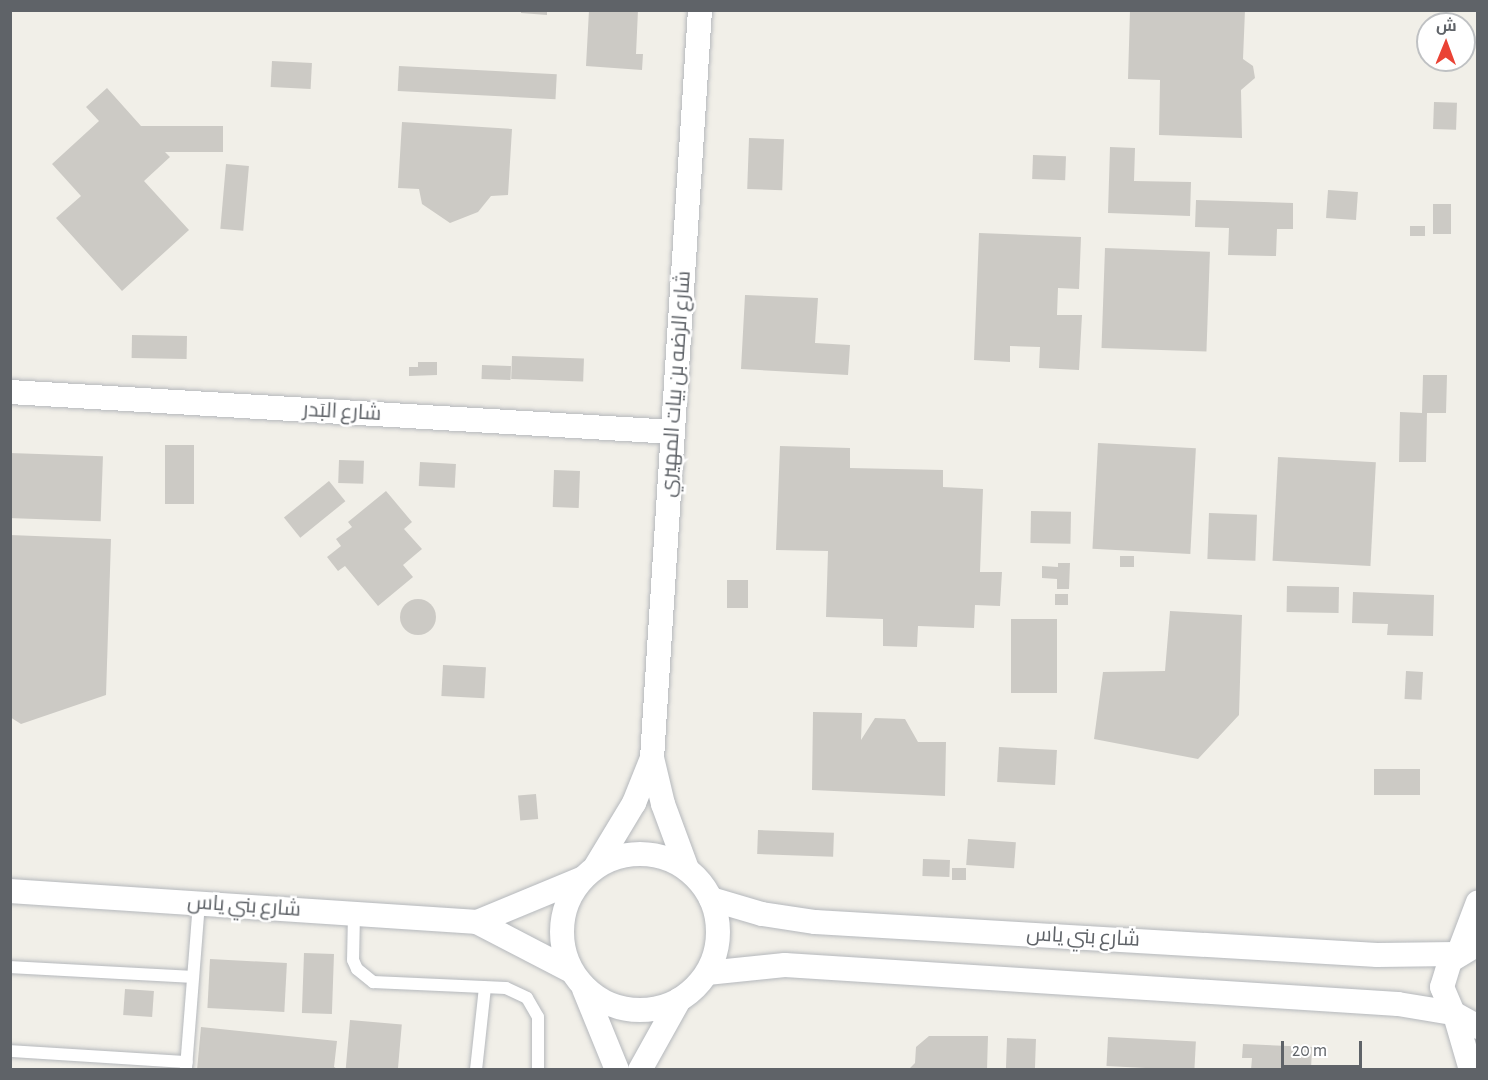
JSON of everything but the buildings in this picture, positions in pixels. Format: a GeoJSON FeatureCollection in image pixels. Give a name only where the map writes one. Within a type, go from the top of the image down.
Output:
{"type":"FeatureCollection","features":[{"type":"Feature","properties":{"kind":"street","name":"شارع الرضه بن بيات المهيري"},"geometry":{"type":"LineString","coordinates":[[687,869],[663,804],[652,758],[700,10]]}},
{"type":"Feature","properties":{"kind":"street","name":"شارع البَدر"},"geometry":{"type":"LineString","coordinates":[[10,392],[673,432]]}},
{"type":"Feature","properties":{"kind":"street","name":"شارع الرضه بن بيات المهيري"},"geometry":{"type":"LineString","coordinates":[[588,873],[634,803],[652,758]]}},
{"type":"Feature","properties":{"kind":"street"},"geometry":{"type":"LineString","coordinates":[[617,1070],[577,979],[560,933],[562,914],[588,873],[632,854],[652,854],[687,869],[711,899],[718,937],[707,974],[679,1000],[640,1070]]}},
{"type":"Feature","properties":{"kind":"street","name":"شارع بني ياس"},"geometry":{"type":"LineString","coordinates":[[477,922],[588,873]]}},
{"type":"Feature","properties":{"kind":"street","name":"شارع بني ياس"},"geometry":{"type":"LineString","coordinates":[[10,891],[477,922],[577,979]]}},
{"type":"Feature","properties":{"kind":"street","name":"شارع بني ياس"},"geometry":{"type":"LineString","coordinates":[[711,899],[762,914],[815,922],[1377,955],[1464,950]]}},
{"type":"Feature","properties":{"kind":"street"},"geometry":{"type":"LineString","coordinates":[[1471,1070],[1454,1014],[1442,987],[1445,969],[1464,950],[1478,902]]}},
{"type":"Feature","properties":{"kind":"street"},"geometry":{"type":"LineString","coordinates":[[707,974],[785,965],[1398,1004],[1454,1014],[1478,1027]]}},
{"type":"Feature","properties":{"kind":"street"},"geometry":{"type":"LineString","coordinates":[[577,979],[619,1008],[639,1011],[679,1000]]}},
{"type":"Feature","properties":{"kind":"lane"},"geometry":{"type":"LineString","coordinates":[[10,1052],[186,1066],[199,903]]}},
{"type":"Feature","properties":{"kind":"lane"},"geometry":{"type":"LineString","coordinates":[[354,914],[353,960],[357,969],[373,982],[484,987],[517,991],[534,1006],[540,1029],[538,1070]]}},
{"type":"Feature","properties":{"kind":"lane"},"geometry":{"type":"LineString","coordinates":[[10,967],[194,977]]}},
{"type":"Feature","properties":{"kind":"lane"},"geometry":{"type":"LineString","coordinates":[[476,1070],[484,987]]}}]}
